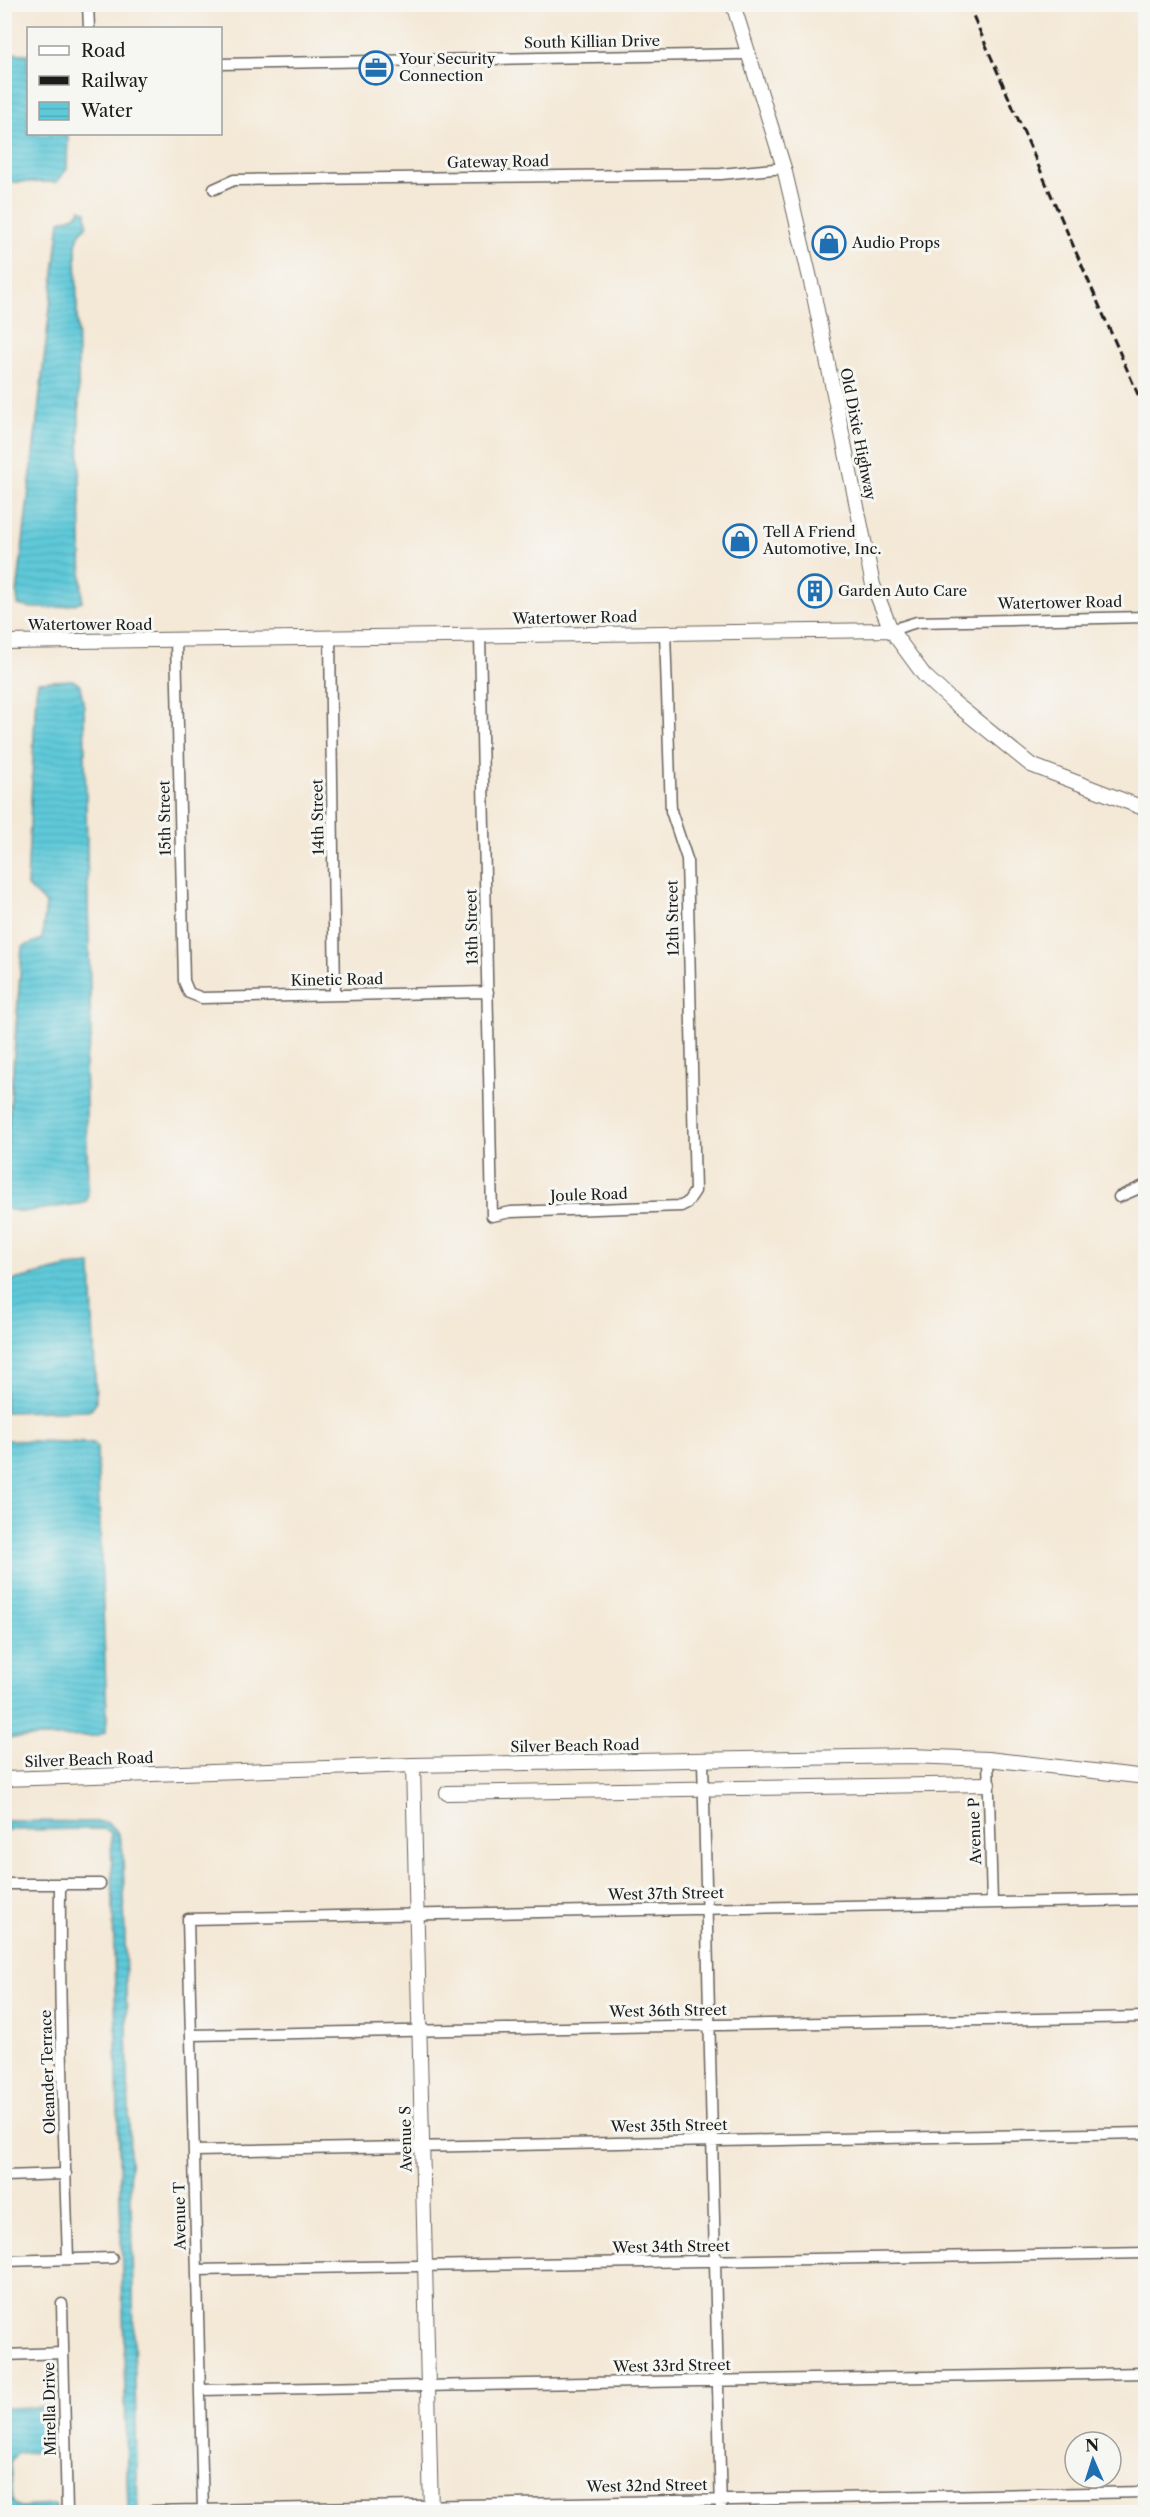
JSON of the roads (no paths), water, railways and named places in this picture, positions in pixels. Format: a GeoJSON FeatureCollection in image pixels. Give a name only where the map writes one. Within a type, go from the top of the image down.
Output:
{"type":"FeatureCollection","features":[{"type":"Feature","properties":{"kind":"street"},"geometry":{"type":"LineString","coordinates":[[88,4],[88,27]]}},
{"type":"Feature","properties":{"kind":"street","name":"Old Dixie Highway"},"geometry":{"type":"LineString","coordinates":[[733,4],[784,168],[812,285],[873,585],[891,630],[924,675],[1031,765],[1146,809]]}},
{"type":"Feature","properties":{"kind":"street","name":"South Killian Drive"},"geometry":{"type":"LineString","coordinates":[[222,64],[748,54]]}},
{"type":"Feature","properties":{"kind":"street","name":"Gateway Road"},"geometry":{"type":"LineString","coordinates":[[214,189],[234,180],[721,174],[784,168]]}},
{"type":"Feature","properties":{"kind":"street","name":"Watertower Road"},"geometry":{"type":"LineString","coordinates":[[4,642],[176,642],[891,630],[917,622],[1146,617]]}},
{"type":"Feature","properties":{"kind":"street","name":"12th Street"},"geometry":{"type":"LineString","coordinates":[[665,633],[671,811],[687,859],[695,1191],[687,1203]]}},
{"type":"Feature","properties":{"kind":"street","name":"13th Street"},"geometry":{"type":"LineString","coordinates":[[480,636],[492,1216]]}},
{"type":"Feature","properties":{"kind":"street","name":"14th Street"},"geometry":{"type":"LineString","coordinates":[[330,639],[335,995]]}},
{"type":"Feature","properties":{"kind":"street","name":"15th Street"},"geometry":{"type":"LineString","coordinates":[[176,642],[184,981],[189,993]]}},
{"type":"Feature","properties":{"kind":"street","name":"Kinetic Road"},"geometry":{"type":"LineString","coordinates":[[189,993],[202,998],[488,992]]}},
{"type":"Feature","properties":{"kind":"street"},"geometry":{"type":"LineString","coordinates":[[1119,1197],[1146,1185]]}},
{"type":"Feature","properties":{"kind":"street","name":"Joule Road"},"geometry":{"type":"LineString","coordinates":[[492,1216],[511,1212],[673,1207],[687,1203]]}},
{"type":"Feature","properties":{"kind":"street","name":"Silver Beach Road"},"geometry":{"type":"LineString","coordinates":[[4,1779],[412,1765],[910,1756],[988,1759],[1146,1777]]}},
{"type":"Feature","properties":{"kind":"street","name":"Avenue P"},"geometry":{"type":"LineString","coordinates":[[988,1759],[992,1903]]}},
{"type":"Feature","properties":{"kind":"street"},"geometry":{"type":"LineString","coordinates":[[703,1760],[721,2512]]}},
{"type":"Feature","properties":{"kind":"street","name":"Avenue S"},"geometry":{"type":"LineString","coordinates":[[412,1765],[430,2509]]}},
{"type":"Feature","properties":{"kind":"street"},"geometry":{"type":"LineString","coordinates":[[447,1793],[703,1791],[988,1784]]}},
{"type":"Feature","properties":{"kind":"street"},"geometry":{"type":"LineString","coordinates":[[4,1884],[100,1884]]}},
{"type":"Feature","properties":{"kind":"street","name":"Oleander Terrace"},"geometry":{"type":"LineString","coordinates":[[60,1884],[60,2001],[68,2259]]}},
{"type":"Feature","properties":{"kind":"street","name":"West 37th Street"},"geometry":{"type":"LineString","coordinates":[[188,1918],[1146,1900]]}},
{"type":"Feature","properties":{"kind":"street","name":"Avenue T"},"geometry":{"type":"LineString","coordinates":[[188,1918],[203,2511]]}},
{"type":"Feature","properties":{"kind":"street","name":"West 36th Street"},"geometry":{"type":"LineString","coordinates":[[191,2035],[1146,2017]]}},
{"type":"Feature","properties":{"kind":"street","name":"West 35th Street"},"geometry":{"type":"LineString","coordinates":[[194,2151],[1146,2133]]}},
{"type":"Feature","properties":{"kind":"street"},"geometry":{"type":"LineString","coordinates":[[4,2176],[66,2174]]}},
{"type":"Feature","properties":{"kind":"street","name":"West 34th Street"},"geometry":{"type":"LineString","coordinates":[[197,2270],[1146,2253]]}},
{"type":"Feature","properties":{"kind":"street"},"geometry":{"type":"LineString","coordinates":[[4,2261],[112,2258]]}},
{"type":"Feature","properties":{"kind":"street","name":"Mirella Drive"},"geometry":{"type":"LineString","coordinates":[[62,2304],[67,2512]]}},
{"type":"Feature","properties":{"kind":"street"},"geometry":{"type":"LineString","coordinates":[[4,2355],[63,2353]]}},
{"type":"Feature","properties":{"kind":"street","name":"West 33rd Street"},"geometry":{"type":"LineString","coordinates":[[200,2390],[1146,2373]]}},
{"type":"Feature","properties":{"kind":"street","name":"West 32nd Street"},"geometry":{"type":"LineString","coordinates":[[149,2511],[430,2509],[1146,2492]]}},
{"type":"Feature","properties":{"kind":"water"},"geometry":{"type":"Polygon","coordinates":[[[5,53],[27,54],[27,135],[68,135],[67,169],[57,182],[5,182],[5,53]]]}},
{"type":"Feature","properties":{"kind":"water"},"geometry":{"type":"Polygon","coordinates":[[[81,209],[86,212],[87,225],[80,233],[76,244],[82,601],[59,607],[25,607],[18,605],[17,594],[60,221],[75,216],[81,209]]]}},
{"type":"Feature","properties":{"kind":"water"},"geometry":{"type":"Polygon","coordinates":[[[72,680],[80,685],[84,707],[91,1040],[85,1060],[88,1192],[84,1203],[23,1212],[8,1209],[4,1189],[22,947],[42,939],[46,904],[27,886],[36,693],[38,682],[72,680]]]}},
{"type":"Feature","properties":{"kind":"water"},"geometry":{"type":"Polygon","coordinates":[[[91,1265],[96,1402],[91,1410],[5,1412],[5,1282],[67,1267],[91,1265]]]}},
{"type":"Feature","properties":{"kind":"water"},"geometry":{"type":"Polygon","coordinates":[[[5,1440],[93,1443],[97,1447],[107,1716],[106,1732],[96,1736],[5,1738],[5,1440]]]}},
{"type":"Feature","properties":{"kind":"water"},"geometry":{"type":"Polygon","coordinates":[[[5,1821],[105,1822],[116,1831],[123,1852],[138,2512],[128,2512],[111,1833],[105,1829],[5,1830],[5,1821]]]}},
{"type":"Feature","properties":{"kind":"water"},"geometry":{"type":"Polygon","coordinates":[[[52,2407],[53,2451],[17,2453],[10,2462],[13,2503],[20,2507],[55,2505],[55,2512],[5,2512],[5,2408],[52,2407]]]}},
{"type":"Feature","properties":{"kind":"railway"},"geometry":{"type":"LineString","coordinates":[[968,4],[1146,413]]}},
{"type":"Feature","properties":{"kind":"place","name":"Your Security Connection"},"geometry":{"type":"Point","coordinates":[376,68]}},
{"type":"Feature","properties":{"kind":"place","name":"Audio Props"},"geometry":{"type":"Point","coordinates":[829,243]}},
{"type":"Feature","properties":{"kind":"place","name":"Tell A Friend Automotive, Inc."},"geometry":{"type":"Point","coordinates":[740,541]}},
{"type":"Feature","properties":{"kind":"place","name":"Garden Auto Care"},"geometry":{"type":"Point","coordinates":[815,591]}}]}
